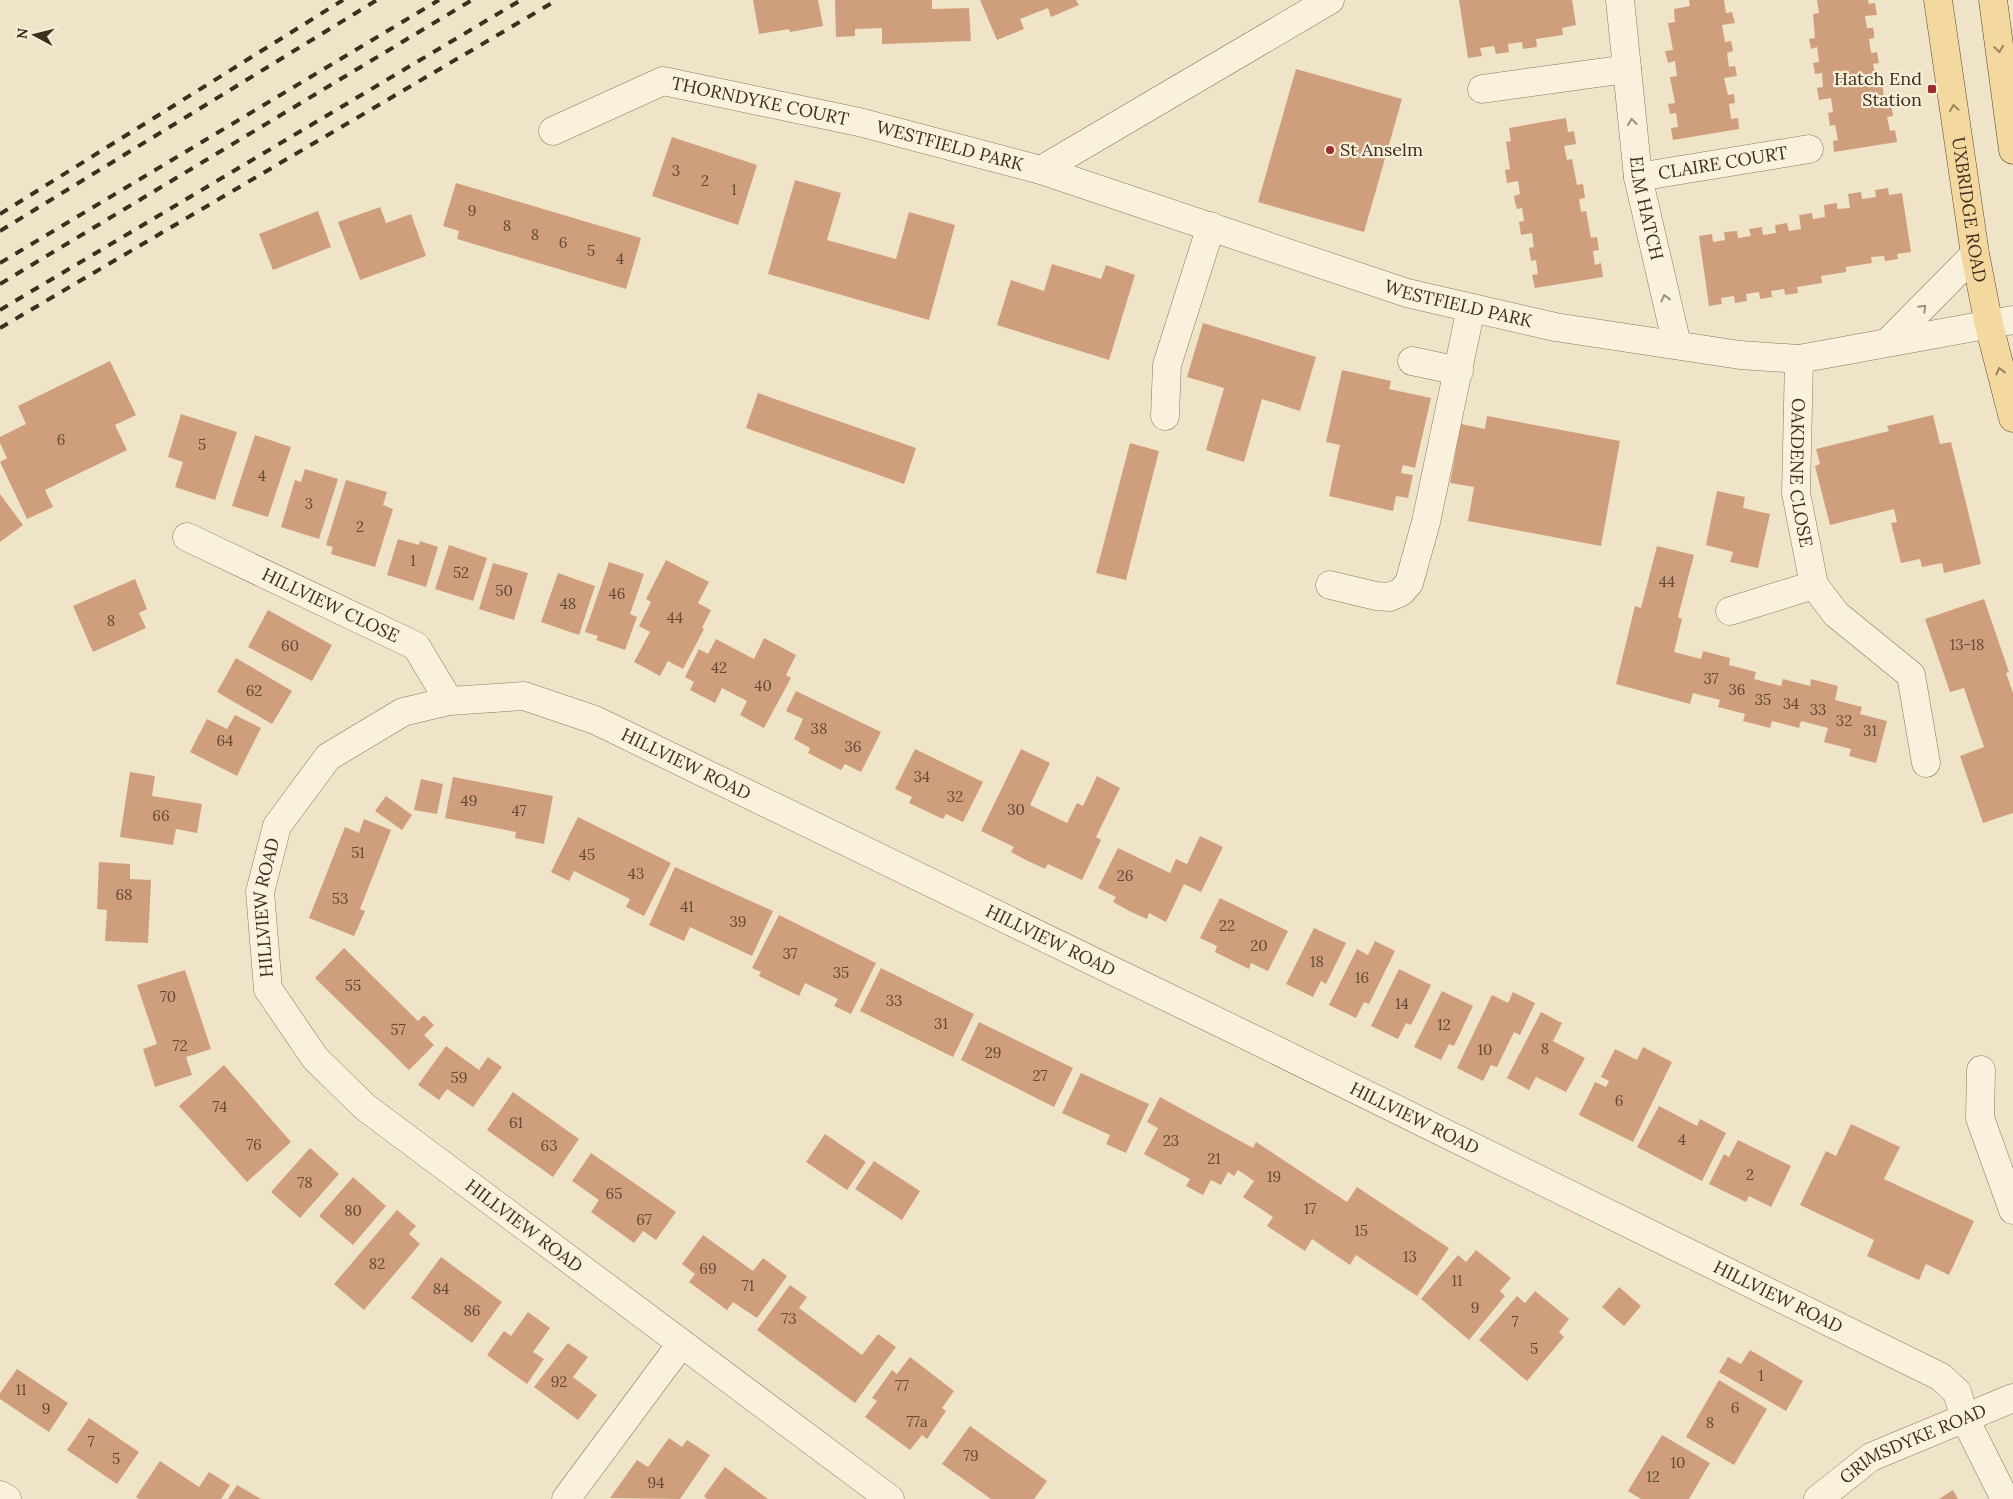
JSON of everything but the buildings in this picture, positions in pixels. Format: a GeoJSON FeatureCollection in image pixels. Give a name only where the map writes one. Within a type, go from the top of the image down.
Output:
{"type":"FeatureCollection","features":[{"type":"Feature","properties":{"kind":"main road","name":"UXBRIDGE ROAD"},"geometry":{"type":"LineString","coordinates":[[1938,0],[1976,254],[2001,322],[2013,418]]}},
{"type":"Feature","properties":{"kind":"main road"},"geometry":{"type":"LineString","coordinates":[[1993,0],[2013,150]]}},
{"type":"Feature","properties":{"kind":"street","name":"WESTFIELD PARK"},"geometry":{"type":"LineString","coordinates":[[1041,170],[1330,0]]}},
{"type":"Feature","properties":{"kind":"street","name":"ELM HATCH"},"geometry":{"type":"LineString","coordinates":[[1620,0],[1638,177],[1677,346]]}},
{"type":"Feature","properties":{"kind":"street"},"geometry":{"type":"LineString","coordinates":[[1482,89],[1627,69]]}},
{"type":"Feature","properties":{"kind":"street","name":"THORNDYKE COURT"},"geometry":{"type":"LineString","coordinates":[[553,131],[663,81],[859,122]]}},
{"type":"Feature","properties":{"kind":"street","name":"WESTFIELD PARK"},"geometry":{"type":"LineString","coordinates":[[859,122],[1041,170],[1407,293],[1555,327],[1740,355],[1799,359],[2001,322]]}},
{"type":"Feature","properties":{"kind":"street","name":"CLAIRE COURT"},"geometry":{"type":"LineString","coordinates":[[1638,177],[1809,149]]}},
{"type":"Feature","properties":{"kind":"street"},"geometry":{"type":"LineString","coordinates":[[1165,416],[1167,365],[1210,226]]}},
{"type":"Feature","properties":{"kind":"street"},"geometry":{"type":"LineString","coordinates":[[1888,342],[1976,254]]}},
{"type":"Feature","properties":{"kind":"street"},"geometry":{"type":"LineString","coordinates":[[1330,585],[1376,596],[1390,597],[1401,592],[1409,583],[1426,522],[1472,308]]}},
{"type":"Feature","properties":{"kind":"street","name":"OAKDENE CLOSE"},"geometry":{"type":"LineString","coordinates":[[1799,359],[1796,493],[1814,585],[1836,614],[1911,675],[1926,763]]}},
{"type":"Feature","properties":{"kind":"street"},"geometry":{"type":"LineString","coordinates":[[1412,361],[1459,372]]}},
{"type":"Feature","properties":{"kind":"street","name":"HILLVIEW CLOSE"},"geometry":{"type":"LineString","coordinates":[[187,537],[416,646],[449,701]]}},
{"type":"Feature","properties":{"kind":"street"},"geometry":{"type":"LineString","coordinates":[[1730,612],[1814,585]]}},
{"type":"Feature","properties":{"kind":"street","name":"HILLVIEW ROAD"},"geometry":{"type":"LineString","coordinates":[[890,1499],[365,1107],[314,1058],[268,989],[260,892],[277,826],[328,757],[403,712],[449,701],[524,696],[595,720],[1228,1027],[1941,1377],[1957,1392],[1965,1419],[2005,1499]]}},
{"type":"Feature","properties":{"kind":"street"},"geometry":{"type":"LineString","coordinates":[[1981,1070],[1980,1118],[2013,1210]]}},
{"type":"Feature","properties":{"kind":"street"},"geometry":{"type":"LineString","coordinates":[[566,1499],[682,1344]]}},
{"type":"Feature","properties":{"kind":"street","name":"GRIMSDYKE ROAD"},"geometry":{"type":"LineString","coordinates":[[1818,1499],[1871,1457],[2013,1398]]}},
{"type":"Feature","properties":{"kind":"street"},"geometry":{"type":"LineString","coordinates":[[0,1495],[7,1499]]}},
{"type":"Feature","properties":{"kind":"railway"},"geometry":{"type":"LineString","coordinates":[[0,214],[343,0]]}},
{"type":"Feature","properties":{"kind":"railway"},"geometry":{"type":"LineString","coordinates":[[0,231],[377,0]]}},
{"type":"Feature","properties":{"kind":"railway"},"geometry":{"type":"LineString","coordinates":[[0,263],[439,0]]}},
{"type":"Feature","properties":{"kind":"railway"},"geometry":{"type":"LineString","coordinates":[[0,284],[472,0]]}},
{"type":"Feature","properties":{"kind":"railway"},"geometry":{"type":"LineString","coordinates":[[0,310],[521,0]]}},
{"type":"Feature","properties":{"kind":"railway"},"geometry":{"type":"LineString","coordinates":[[0,328],[557,0]]}},
{"type":"Feature","properties":{"kind":"place","name":"Hatch End Station"},"geometry":{"type":"Point","coordinates":[1932,89]}},
{"type":"Feature","properties":{"kind":"place","name":"St Anselm"},"geometry":{"type":"Point","coordinates":[1330,150]}}]}
